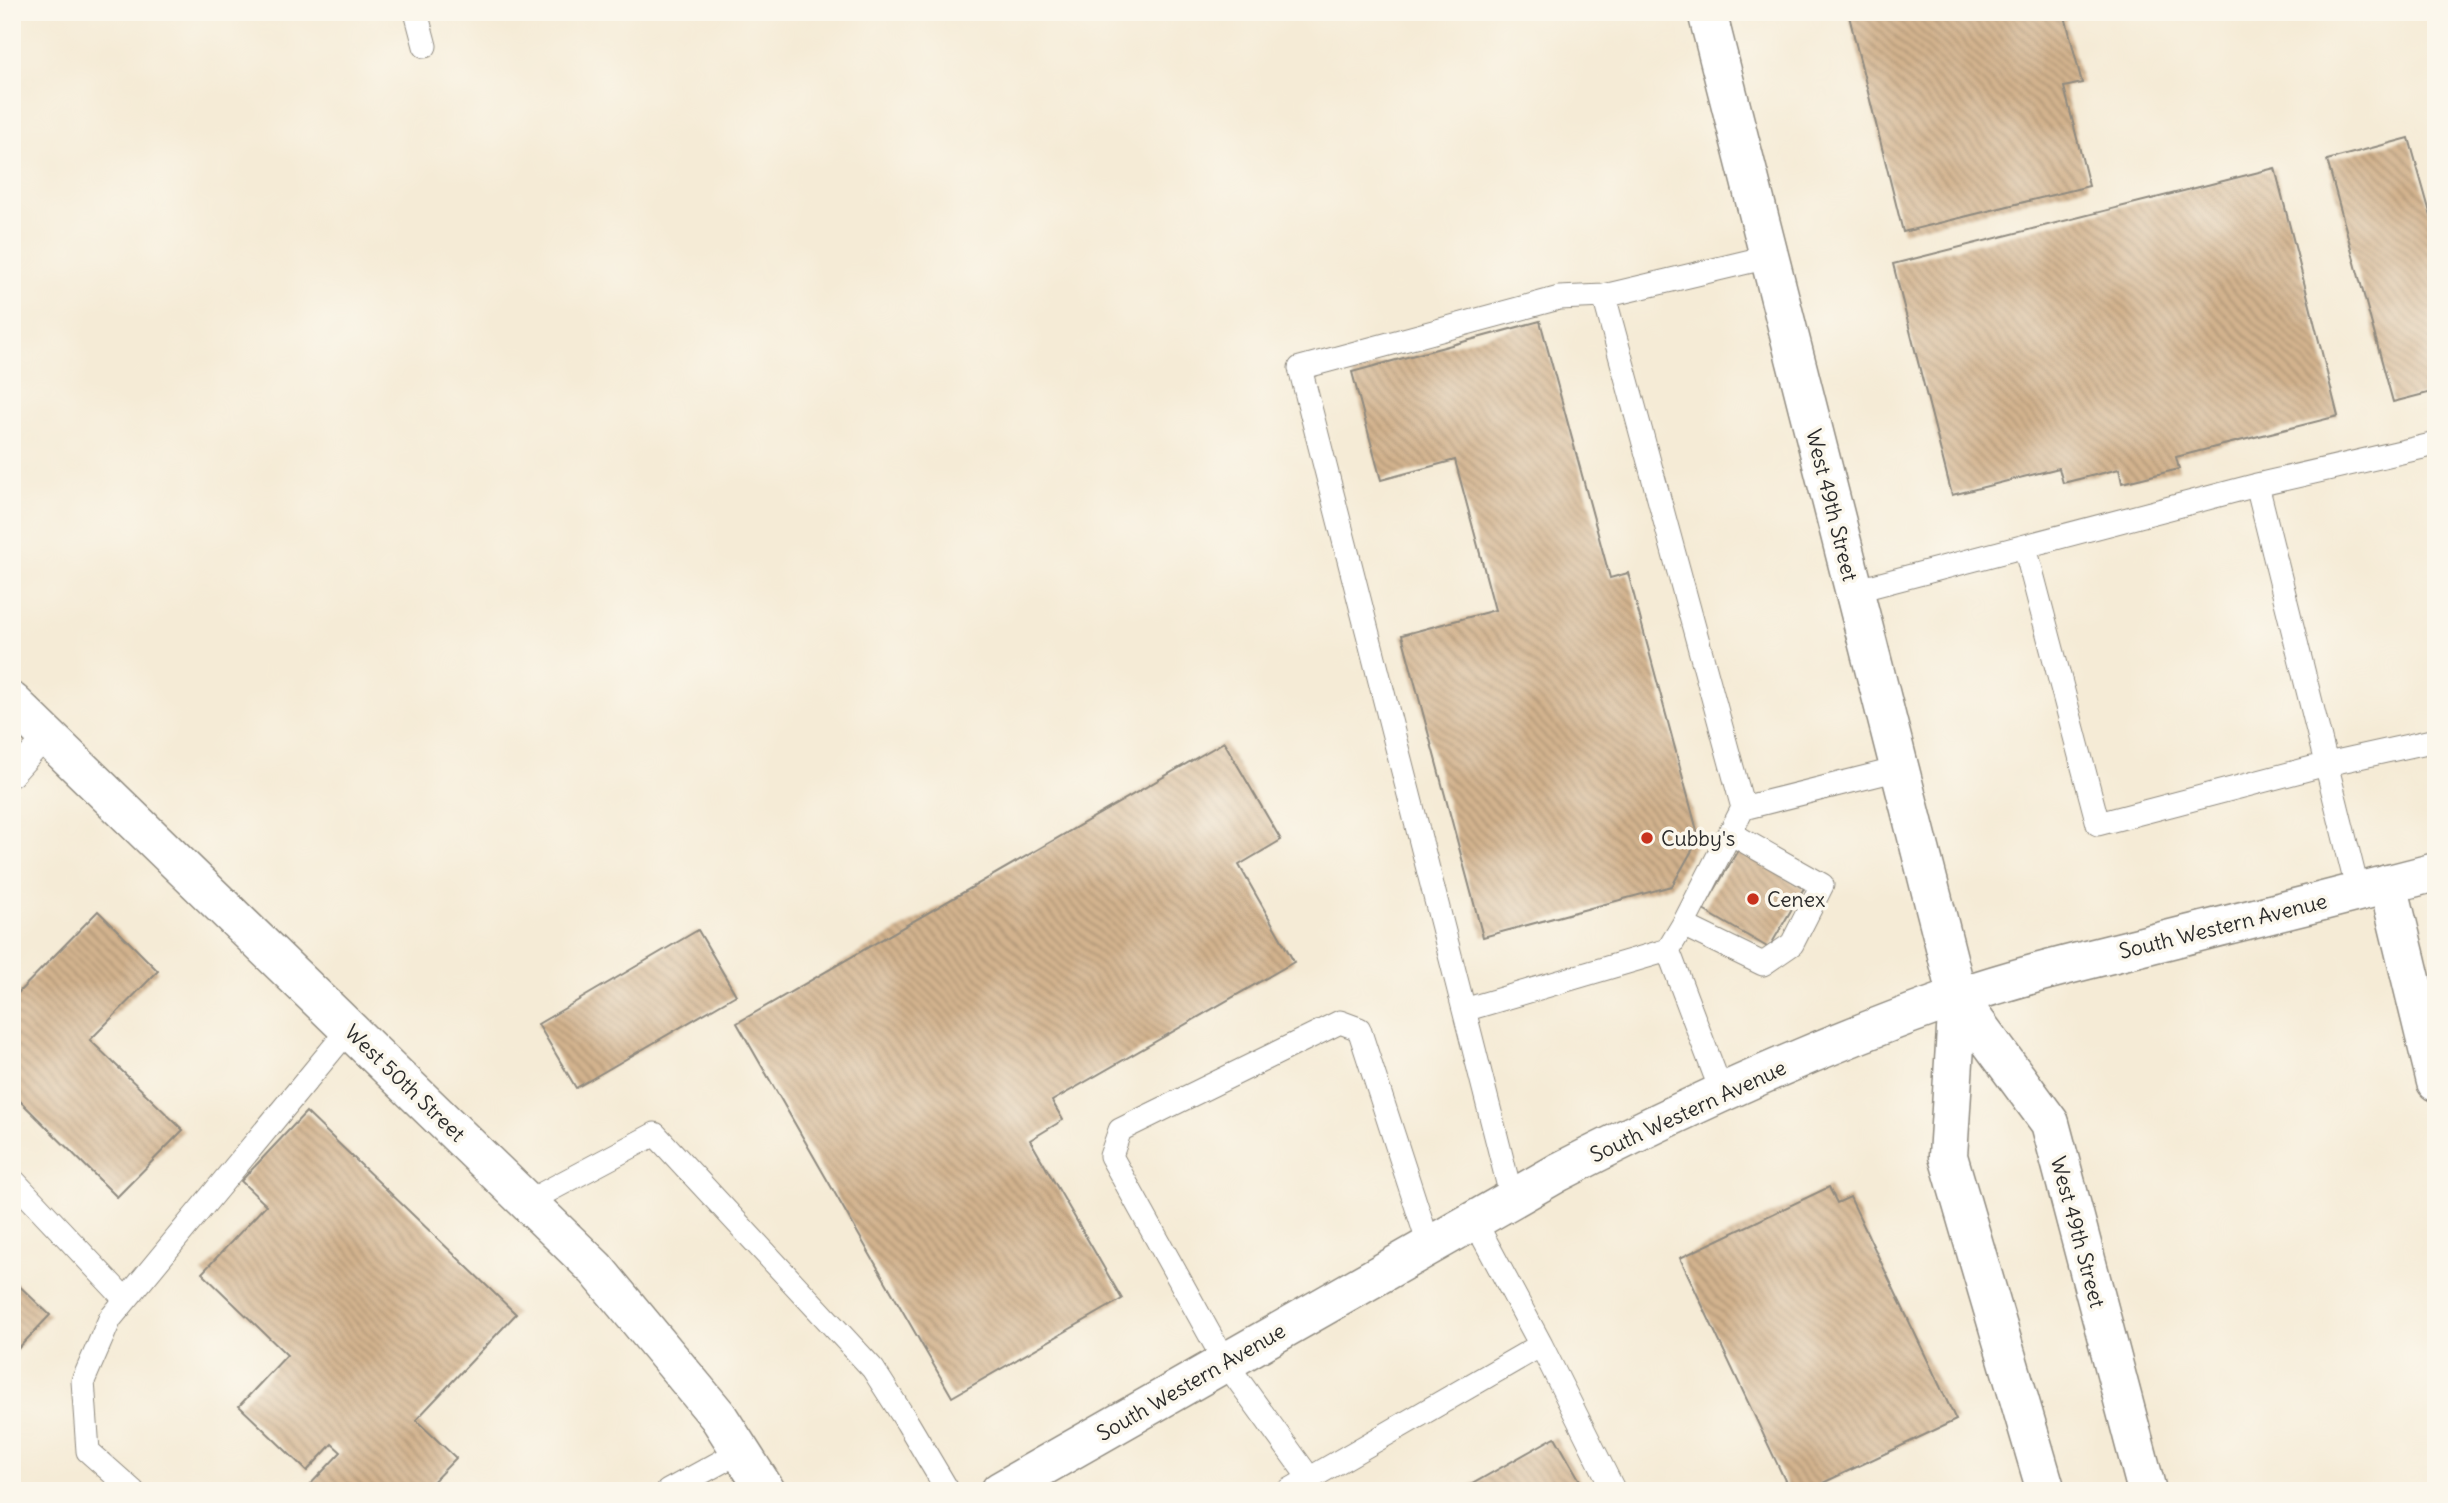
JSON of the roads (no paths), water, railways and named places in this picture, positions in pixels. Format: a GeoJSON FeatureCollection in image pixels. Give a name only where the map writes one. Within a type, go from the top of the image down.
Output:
{"type":"FeatureCollection","features":[{"type":"Feature","properties":{"kind":"main road","name":"West 49th Street"},"geometry":{"type":"LineString","coordinates":[[1707,12],[1958,998],[1948,1156],[2046,1491]]}},
{"type":"Feature","properties":{"kind":"main road","name":"West 50th Street"},"geometry":{"type":"LineString","coordinates":[[12,702],[596,1269],[718,1416],[766,1491]]}},
{"type":"Feature","properties":{"kind":"main road","name":"South Western Avenue"},"geometry":{"type":"LineString","coordinates":[[1024,1485],[1225,1362],[1429,1245],[1649,1126],[1722,1093],[1856,1035],[1958,998],[2074,964],[2436,872]]}},
{"type":"Feature","properties":{"kind":"main road"},"geometry":{"type":"LineString","coordinates":[[2373,888],[2429,1027],[2436,1082]]}},
{"type":"Feature","properties":{"kind":"main road","name":"West 49th Street"},"geometry":{"type":"LineString","coordinates":[[1958,998],[2050,1123],[2147,1491]]}},
{"type":"Feature","properties":{"kind":"lane"},"geometry":{"type":"LineString","coordinates":[[416,12],[425,46]]}},
{"type":"Feature","properties":{"kind":"lane"},"geometry":{"type":"LineString","coordinates":[[1512,1199],[1300,369],[1559,298],[1604,296],[1768,257]]}},
{"type":"Feature","properties":{"kind":"lane"},"geometry":{"type":"LineString","coordinates":[[1464,1010],[1668,950],[1743,808],[1604,296]]}},
{"type":"Feature","properties":{"kind":"lane"},"geometry":{"type":"LineString","coordinates":[[1854,591],[2257,485],[2436,444]]}},
{"type":"Feature","properties":{"kind":"lane"},"geometry":{"type":"LineString","coordinates":[[2257,485],[2327,764],[2373,888]]}},
{"type":"Feature","properties":{"kind":"lane"},"geometry":{"type":"LineString","coordinates":[[2025,547],[2098,824],[2327,764],[2436,740]]}},
{"type":"Feature","properties":{"kind":"lane"},"geometry":{"type":"LineString","coordinates":[[12,775],[47,736]]}},
{"type":"Feature","properties":{"kind":"lane"},"geometry":{"type":"LineString","coordinates":[[1743,808],[1899,769]]}},
{"type":"Feature","properties":{"kind":"lane"},"geometry":{"type":"LineString","coordinates":[[1683,925],[1736,940],[1763,964],[1791,944],[1822,885],[1779,868],[1730,833]]}},
{"type":"Feature","properties":{"kind":"lane"},"geometry":{"type":"LineString","coordinates":[[1668,950],[1722,1093]]}},
{"type":"Feature","properties":{"kind":"lane"},"geometry":{"type":"LineString","coordinates":[[1310,1479],[1225,1362],[1111,1156],[1120,1130],[1340,1022],[1359,1029],[1429,1245]]}},
{"type":"Feature","properties":{"kind":"lane"},"geometry":{"type":"LineString","coordinates":[[133,1491],[88,1451],[83,1381],[110,1318],[349,1029]]}},
{"type":"Feature","properties":{"kind":"lane"},"geometry":{"type":"LineString","coordinates":[[527,1202],[655,1134],[873,1370],[947,1491]]}},
{"type":"Feature","properties":{"kind":"lane"},"geometry":{"type":"LineString","coordinates":[[12,1179],[125,1298]]}},
{"type":"Feature","properties":{"kind":"lane"},"geometry":{"type":"LineString","coordinates":[[1474,1220],[1541,1345],[1614,1491]]}},
{"type":"Feature","properties":{"kind":"lane"},"geometry":{"type":"LineString","coordinates":[[1289,1491],[1541,1345]]}},
{"type":"Feature","properties":{"kind":"lane"},"geometry":{"type":"LineString","coordinates":[[668,1491],[741,1451]]}},
{"type":"Feature","properties":{"kind":"place","name":"Cubby's"},"geometry":{"type":"Point","coordinates":[1647,838]}},
{"type":"Feature","properties":{"kind":"place","name":"Cenex"},"geometry":{"type":"Point","coordinates":[1753,899]}}]}
